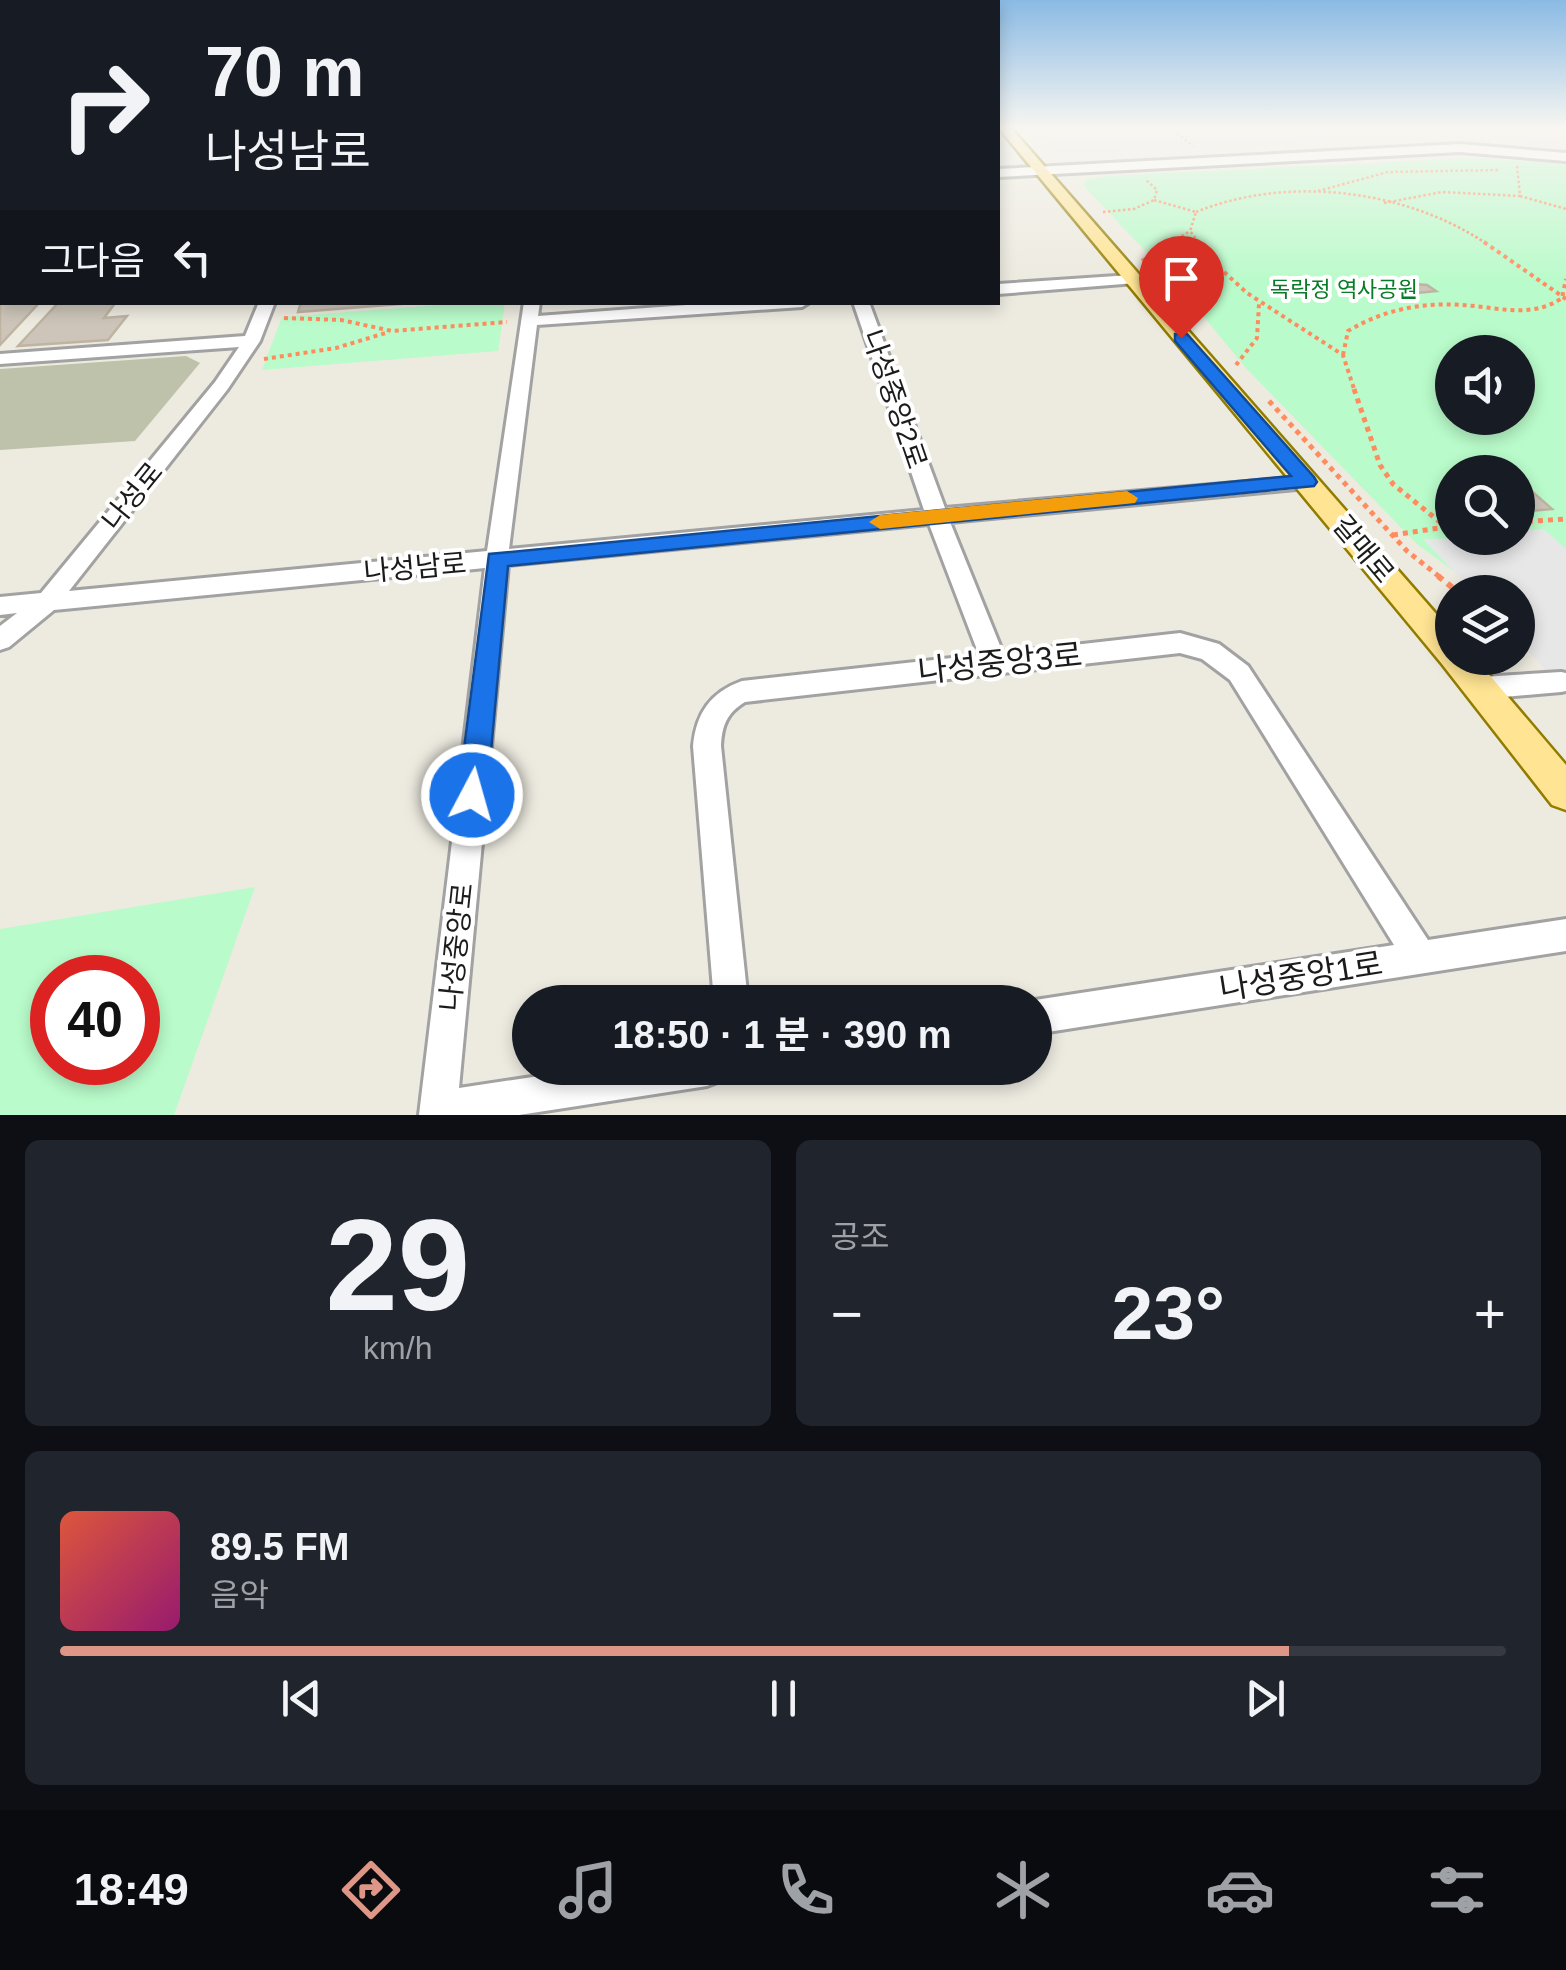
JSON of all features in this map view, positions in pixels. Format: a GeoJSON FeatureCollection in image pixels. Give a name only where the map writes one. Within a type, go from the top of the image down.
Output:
{"type":"FeatureCollection","features":[{"type":"Feature","properties":{"kind":"main road","name":"갈매로"},"geometry":{"type":"LineString","coordinates":[[1045,179],[1140,271],[1307,482],[1435,634]]}},
{"type":"Feature","properties":{"kind":"main road","name":"갈매로"},"geometry":{"type":"LineString","coordinates":[[1470,675],[1566,793]]}},
{"type":"Feature","properties":{"kind":"street"},"geometry":{"type":"LineString","coordinates":[[1000,289],[1140,271]]}},
{"type":"Feature","properties":{"kind":"street","name":"나성로"},"geometry":{"type":"LineString","coordinates":[[0,640],[47,602],[221,386],[252,340],[266,305]]}},
{"type":"Feature","properties":{"kind":"street"},"geometry":{"type":"LineString","coordinates":[[523,315],[738,305]]}},
{"type":"Feature","properties":{"kind":"street","name":"나성중앙2로"},"geometry":{"type":"LineString","coordinates":[[863,305],[937,516],[996,664]]}},
{"type":"Feature","properties":{"kind":"street","name":"나성중앙로"},"geometry":{"type":"LineString","coordinates":[[439,1112],[523,315]]}},
{"type":"Feature","properties":{"kind":"street"},"geometry":{"type":"LineString","coordinates":[[0,359],[252,340]]}},
{"type":"Feature","properties":{"kind":"street","name":"나성남로"},"geometry":{"type":"LineString","coordinates":[[0,606],[1307,482]]}},
{"type":"Feature","properties":{"kind":"street","name":"나성중앙3로"},"geometry":{"type":"LineString","coordinates":[[729,985],[707,746],[708,728],[720,704],[742,692],[1180,643],[1210,650],[1232,664],[1421,958]]}},
{"type":"Feature","properties":{"kind":"street"},"geometry":{"type":"LineString","coordinates":[[1481,688],[1561,682]]}},
{"type":"Feature","properties":{"kind":"street","name":"나성중앙1로"},"geometry":{"type":"LineString","coordinates":[[1052,1014],[1566,936]]}},
{"type":"Feature","properties":{"kind":"street"},"geometry":{"type":"LineString","coordinates":[[439,1112],[603,1085]]}},
{"type":"Feature","properties":{"kind":"path"},"geometry":{"type":"LineString","coordinates":[[1144,179],[1157,190],[1154,200]]}},
{"type":"Feature","properties":{"kind":"path"},"geometry":{"type":"LineString","coordinates":[[1315,192],[1366,179]]}},
{"type":"Feature","properties":{"kind":"path"},"geometry":{"type":"LineString","coordinates":[[1517,179],[1520,196]]}},
{"type":"Feature","properties":{"kind":"path"},"geometry":{"type":"LineString","coordinates":[[1103,212],[1134,208],[1154,200],[1196,212],[1252,192],[1315,192],[1383,203],[1469,233],[1564,298]]}},
{"type":"Feature","properties":{"kind":"path"},"geometry":{"type":"LineString","coordinates":[[1383,203],[1442,192],[1520,196],[1566,209]]}},
{"type":"Feature","properties":{"kind":"path"},"geometry":{"type":"LineString","coordinates":[[1096,206],[1114,224]]}},
{"type":"Feature","properties":{"kind":"path"},"geometry":{"type":"LineString","coordinates":[[1140,271],[1190,231],[1196,212]]}},
{"type":"Feature","properties":{"kind":"path"},"geometry":{"type":"LineString","coordinates":[[1190,231],[1219,268],[1258,302],[1343,355]]}},
{"type":"Feature","properties":{"kind":"path"},"geometry":{"type":"LineString","coordinates":[[1564,298],[1566,278]]}},
{"type":"Feature","properties":{"kind":"path"},"geometry":{"type":"LineString","coordinates":[[1435,515],[1393,484],[1380,465],[1343,355],[1348,330],[1383,314],[1440,306],[1543,308],[1564,298]]}},
{"type":"Feature","properties":{"kind":"path"},"geometry":{"type":"LineString","coordinates":[[1236,365],[1253,349],[1260,335],[1258,302]]}},
{"type":"Feature","properties":{"kind":"path"},"geometry":{"type":"LineString","coordinates":[[264,359],[336,348],[392,331],[523,315]]}},
{"type":"Feature","properties":{"kind":"path"},"geometry":{"type":"LineString","coordinates":[[284,318],[341,320],[392,331]]}},
{"type":"Feature","properties":{"kind":"path"},"geometry":{"type":"LineString","coordinates":[[1262,393],[1393,535],[1439,575]]}},
{"type":"Feature","properties":{"kind":"path"},"geometry":{"type":"LineString","coordinates":[[1535,521],[1565,519]]}},
{"type":"Feature","properties":{"kind":"path"},"geometry":{"type":"LineString","coordinates":[[1393,535],[1435,528]]}},
{"type":"Feature","properties":{"kind":"shaded area"},"geometry":{"type":"Polygon","coordinates":[[[186,356],[200,363],[135,441],[0,450],[0,369],[186,356]]]}},
{"type":"Feature","properties":{"kind":"shaded area"},"geometry":{"type":"Polygon","coordinates":[[[1544,529],[1566,549],[1566,692],[1535,658],[1535,575],[1457,575],[1438,555],[1535,555],[1535,530],[1544,529]]]}},
{"type":"Feature","properties":{"kind":"shaded area"},"geometry":{"type":"Polygon","coordinates":[[[1423,539],[1435,539],[1435,552],[1423,539]]]}},
{"type":"Feature","properties":{"kind":"green space","name":"독락정 역사공원"},"geometry":{"type":"Polygon","coordinates":[[[1087,179],[1566,179],[1566,687],[1535,626],[1535,575],[1459,575],[1417,544],[1245,367],[1182,290],[1083,185],[1087,179]]]}},
{"type":"Feature","properties":{"kind":"green space"},"geometry":{"type":"Polygon","coordinates":[[[440,305],[505,305],[498,351],[262,370],[282,317],[440,305]]]}},
{"type":"Feature","properties":{"kind":"green space"},"geometry":{"type":"Polygon","coordinates":[[[255,887],[174,1115],[0,1115],[0,929],[255,887]]]}},
{"type":"Feature","properties":{"kind":"building"},"geometry":{"type":"Polygon","coordinates":[[[1390,282],[1427,285],[1436,291],[1397,295],[1377,286],[1390,282]]]}},
{"type":"Feature","properties":{"kind":"building"},"geometry":{"type":"Polygon","coordinates":[[[0,305],[37,305],[0,345],[0,305]]]}},
{"type":"Feature","properties":{"kind":"building"},"geometry":{"type":"Polygon","coordinates":[[[56,305],[114,305],[104,318],[127,316],[108,340],[18,346],[56,305]]]}},
{"type":"Feature","properties":{"kind":"building"},"geometry":{"type":"Polygon","coordinates":[[[300,305],[387,305],[298,312],[300,305]]]}},
{"type":"Feature","properties":{"kind":"building"},"geometry":{"type":"Polygon","coordinates":[[[1535,494],[1552,509],[1535,510],[1535,494]]]}},
{"type":"Feature","properties":{"kind":"slow traffic"},"geometry":{"type":"LineString","coordinates":[[880,522],[1127,498]]}},
{"type":"Feature","properties":{"kind":"route"},"geometry":{"type":"LineString","coordinates":[[472,795],[498,559],[1307,482],[1181,338]]}}]}
